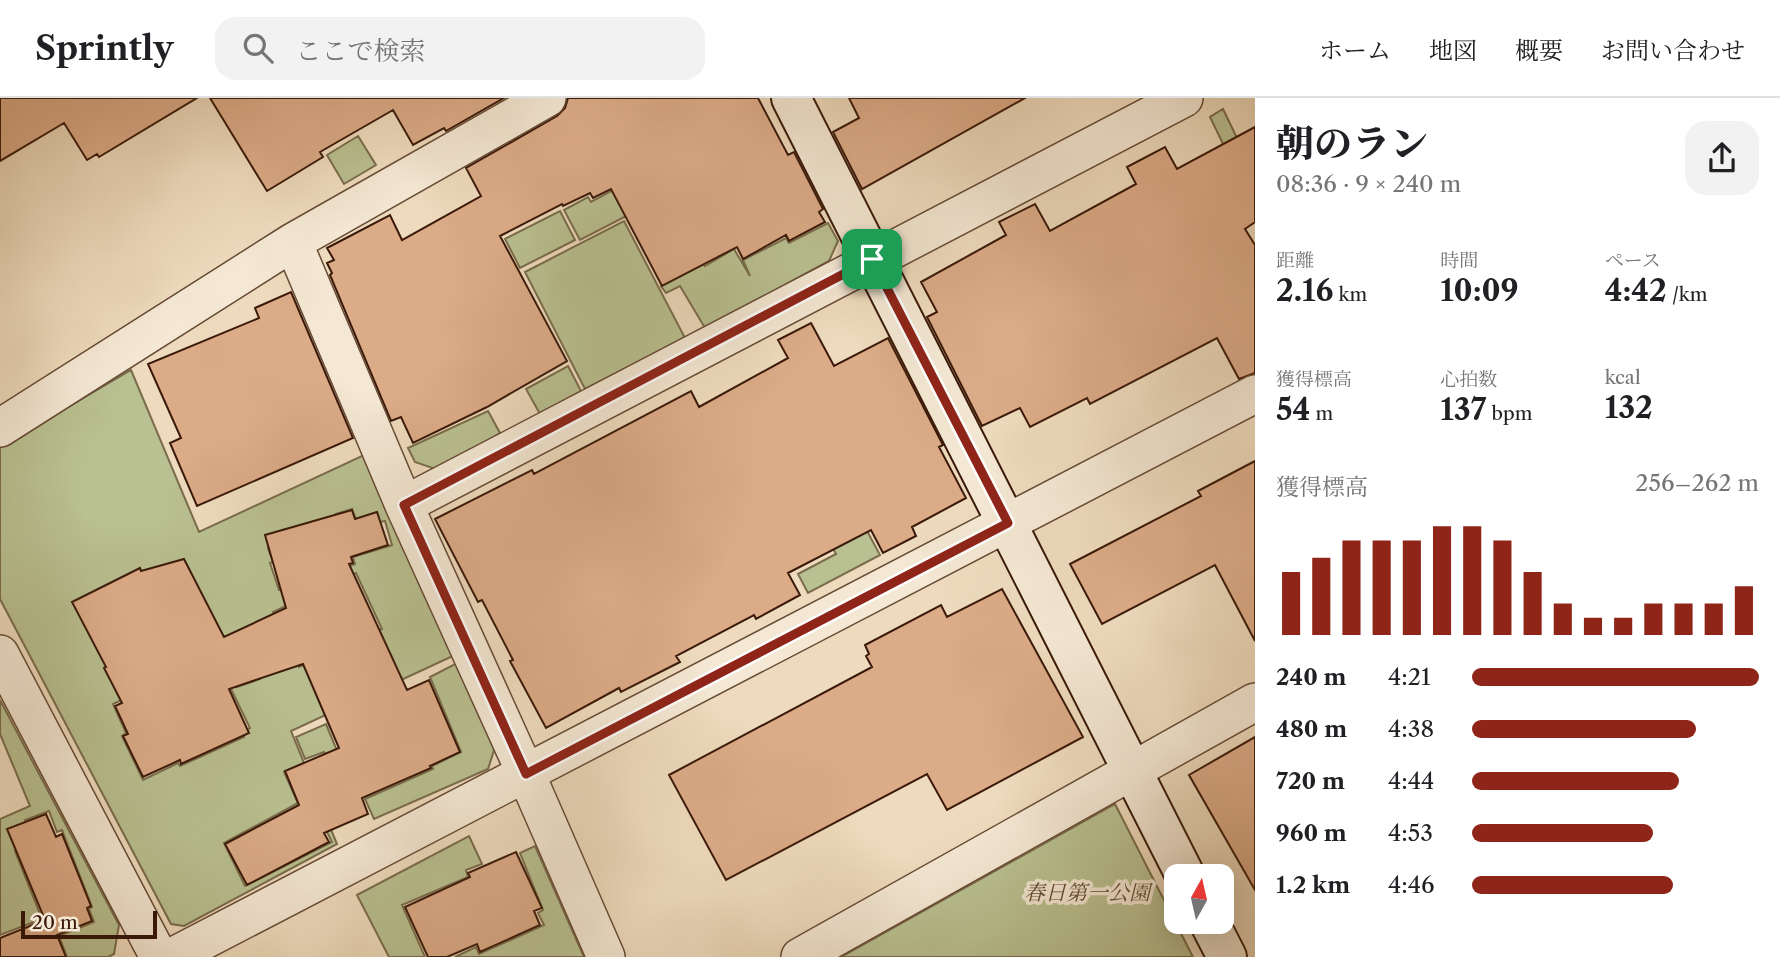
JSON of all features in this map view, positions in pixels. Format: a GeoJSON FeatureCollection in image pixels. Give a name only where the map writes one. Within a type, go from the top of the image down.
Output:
{"type":"FeatureCollection","features":[{"type":"Feature","properties":{"kind":"street"},"geometry":{"type":"LineString","coordinates":[[0,428],[293,242],[547,98]]}},
{"type":"Feature","properties":{"kind":"street"},"geometry":{"type":"LineString","coordinates":[[790,98],[1179,864]]}},
{"type":"Feature","properties":{"kind":"street"},"geometry":{"type":"LineString","coordinates":[[404,505],[1184,98]]}},
{"type":"Feature","properties":{"kind":"street"},"geometry":{"type":"LineString","coordinates":[[293,242],[404,505],[606,957]]}},
{"type":"Feature","properties":{"kind":"street"},"geometry":{"type":"LineString","coordinates":[[172,957],[1255,394]]}},
{"type":"Feature","properties":{"kind":"street"},"geometry":{"type":"LineString","coordinates":[[0,654],[159,957]]}},
{"type":"Feature","properties":{"kind":"street"},"geometry":{"type":"LineString","coordinates":[[800,957],[1255,702]]}},
{"type":"Feature","properties":{"kind":"street"},"geometry":{"type":"LineString","coordinates":[[1215,934],[1227,957]]}},
{"type":"Feature","properties":{"kind":"green space"},"geometry":{"type":"Polygon","coordinates":[[[1223,109],[1237,138],[1238,175],[1210,117],[1223,109]]]}},
{"type":"Feature","properties":{"kind":"green space"},"geometry":{"type":"Polygon","coordinates":[[[358,136],[376,165],[344,184],[327,155],[358,136]]]}},
{"type":"Feature","properties":{"kind":"green space"},"geometry":{"type":"Polygon","coordinates":[[[639,176],[636,211],[580,240],[564,210],[588,197],[591,202],[639,176]]]}},
{"type":"Feature","properties":{"kind":"green space"},"geometry":{"type":"Polygon","coordinates":[[[560,211],[575,240],[520,268],[505,239],[560,211]]]}},
{"type":"Feature","properties":{"kind":"green space"},"geometry":{"type":"Polygon","coordinates":[[[624,221],[685,338],[585,389],[525,272],[624,221]]]}},
{"type":"Feature","properties":{"kind":"green space"},"geometry":{"type":"Polygon","coordinates":[[[828,223],[838,241],[829,261],[705,328],[680,286],[666,293],[661,286],[734,249],[750,276],[743,260],[786,238],[789,243],[828,223]]]}},
{"type":"Feature","properties":{"kind":"green space"},"geometry":{"type":"Polygon","coordinates":[[[568,366],[581,391],[540,414],[526,389],[568,366]]]}},
{"type":"Feature","properties":{"kind":"green space"},"geometry":{"type":"Polygon","coordinates":[[[131,370],[199,532],[364,455],[455,655],[291,731],[337,844],[184,926],[171,924],[0,599],[0,447],[131,370]],[[352,509],[336,514],[337,520],[268,548],[279,590],[355,564],[353,557],[392,545],[385,521],[380,522],[377,512],[356,519],[352,509]],[[356,573],[273,612],[299,667],[382,629],[356,573]],[[251,655],[229,662],[237,687],[260,679],[251,655]],[[215,656],[113,704],[126,733],[122,736],[143,780],[244,737],[242,732],[250,728],[215,656]],[[302,764],[284,772],[298,803],[224,843],[245,886],[332,842],[311,800],[302,764]]]}},
{"type":"Feature","properties":{"kind":"green space"},"geometry":{"type":"Polygon","coordinates":[[[488,411],[500,433],[438,470],[415,462],[408,448],[488,411]]]}},
{"type":"Feature","properties":{"kind":"green space"},"geometry":{"type":"Polygon","coordinates":[[[850,499],[880,555],[808,593],[798,574],[836,554],[817,516],[850,499]]]}},
{"type":"Feature","properties":{"kind":"green space"},"geometry":{"type":"Polygon","coordinates":[[[459,662],[496,744],[488,769],[374,819],[365,799],[433,769],[432,766],[461,752],[430,677],[459,662]]]}},
{"type":"Feature","properties":{"kind":"green space"},"geometry":{"type":"Polygon","coordinates":[[[0,700],[119,925],[114,954],[108,957],[67,957],[59,936],[94,922],[89,909],[92,907],[62,830],[57,832],[49,811],[25,820],[34,844],[15,851],[42,919],[0,935],[0,819],[30,806],[0,734],[0,700]]]}},
{"type":"Feature","properties":{"kind":"green space"},"geometry":{"type":"Polygon","coordinates":[[[326,724],[349,780],[337,784],[324,752],[305,759],[296,737],[326,724]]]}},
{"type":"Feature","properties":{"kind":"green space","name":"春日第一公園"},"geometry":{"type":"Polygon","coordinates":[[[1115,804],[1164,900],[1164,934],[1181,934],[1193,957],[841,957],[1115,804]]]}},
{"type":"Feature","properties":{"kind":"green space"},"geometry":{"type":"Polygon","coordinates":[[[469,836],[482,864],[466,870],[468,877],[402,905],[425,957],[389,957],[357,895],[469,836]]]}},
{"type":"Feature","properties":{"kind":"green space"},"geometry":{"type":"Polygon","coordinates":[[[535,846],[584,957],[455,957],[476,947],[479,954],[544,925],[538,913],[543,910],[520,853],[535,846]]]}},
{"type":"Feature","properties":{"kind":"building"},"geometry":{"type":"Polygon","coordinates":[[[0,98],[197,98],[99,157],[97,154],[87,160],[64,123],[0,161],[0,98]]]}},
{"type":"Feature","properties":{"kind":"building"},"geometry":{"type":"Polygon","coordinates":[[[210,98],[504,98],[446,131],[444,128],[413,145],[393,110],[320,152],[323,157],[267,191],[210,98]]]}},
{"type":"Feature","properties":{"kind":"building"},"geometry":{"type":"Polygon","coordinates":[[[568,98],[758,98],[788,155],[794,152],[823,209],[819,212],[825,222],[789,241],[786,235],[743,259],[737,247],[662,286],[611,189],[593,198],[590,193],[563,206],[562,204],[500,236],[567,361],[487,407],[413,443],[401,417],[391,421],[330,275],[332,273],[327,263],[334,260],[327,248],[390,215],[402,240],[481,196],[466,168],[557,116],[565,108],[568,98]]]}},
{"type":"Feature","properties":{"kind":"building"},"geometry":{"type":"Polygon","coordinates":[[[849,98],[1025,98],[862,189],[833,132],[859,118],[849,98]]]}},
{"type":"Feature","properties":{"kind":"building"},"geometry":{"type":"Polygon","coordinates":[[[1255,127],[1255,222],[1245,229],[1255,245],[1255,373],[1239,379],[1217,338],[1090,404],[1087,398],[1030,427],[1020,408],[982,426],[927,317],[937,312],[921,282],[1006,235],[999,222],[1035,204],[1050,231],[1136,184],[1127,167],[1165,147],[1177,169],[1255,127]]]}},
{"type":"Feature","properties":{"kind":"building"},"geometry":{"type":"Polygon","coordinates":[[[291,292],[353,438],[197,506],[170,443],[181,438],[148,364],[259,318],[255,308],[291,292]]]}},
{"type":"Feature","properties":{"kind":"building"},"geometry":{"type":"Polygon","coordinates":[[[811,323],[834,366],[888,338],[943,445],[939,447],[966,498],[912,527],[916,536],[883,553],[871,530],[788,573],[800,595],[756,619],[754,615],[676,656],[680,662],[621,692],[619,688],[546,728],[510,661],[513,660],[482,600],[478,602],[435,519],[532,470],[534,474],[691,391],[699,407],[788,358],[778,340],[811,323]]]}},
{"type":"Feature","properties":{"kind":"building"},"geometry":{"type":"Polygon","coordinates":[[[1255,461],[1255,641],[1215,565],[1102,624],[1070,564],[1201,496],[1198,491],[1255,461]]]}},
{"type":"Feature","properties":{"kind":"building"},"geometry":{"type":"Polygon","coordinates":[[[352,510],[355,519],[377,512],[388,545],[351,557],[353,563],[349,564],[407,690],[429,680],[460,752],[430,766],[431,768],[362,798],[368,814],[324,833],[329,842],[247,885],[225,844],[299,805],[285,771],[339,748],[303,664],[229,689],[249,733],[181,764],[180,760],[143,777],[123,736],[128,734],[115,706],[122,703],[72,602],[140,568],[141,571],[184,559],[224,637],[286,608],[265,535],[352,510]]]}},
{"type":"Feature","properties":{"kind":"building"},"geometry":{"type":"Polygon","coordinates":[[[1002,589],[1083,737],[947,810],[927,774],[726,880],[669,775],[872,667],[866,656],[869,654],[865,645],[941,605],[947,617],[1002,589]]]}},
{"type":"Feature","properties":{"kind":"building"},"geometry":{"type":"Polygon","coordinates":[[[1255,737],[1255,890],[1189,775],[1255,737]]]}},
{"type":"Feature","properties":{"kind":"building"},"geometry":{"type":"Polygon","coordinates":[[[46,814],[56,837],[62,834],[91,906],[87,908],[92,921],[57,935],[66,957],[0,957],[0,938],[45,920],[7,829],[46,814]]]}},
{"type":"Feature","properties":{"kind":"building"},"geometry":{"type":"Polygon","coordinates":[[[516,852],[542,908],[534,911],[540,925],[480,952],[477,944],[447,957],[428,957],[405,907],[470,877],[468,873],[516,852]]]}},
{"type":"Feature","properties":{"kind":"route"},"geometry":{"type":"LineString","coordinates":[[872,259],[1008,523],[526,774],[404,505],[872,259]]}}]}
